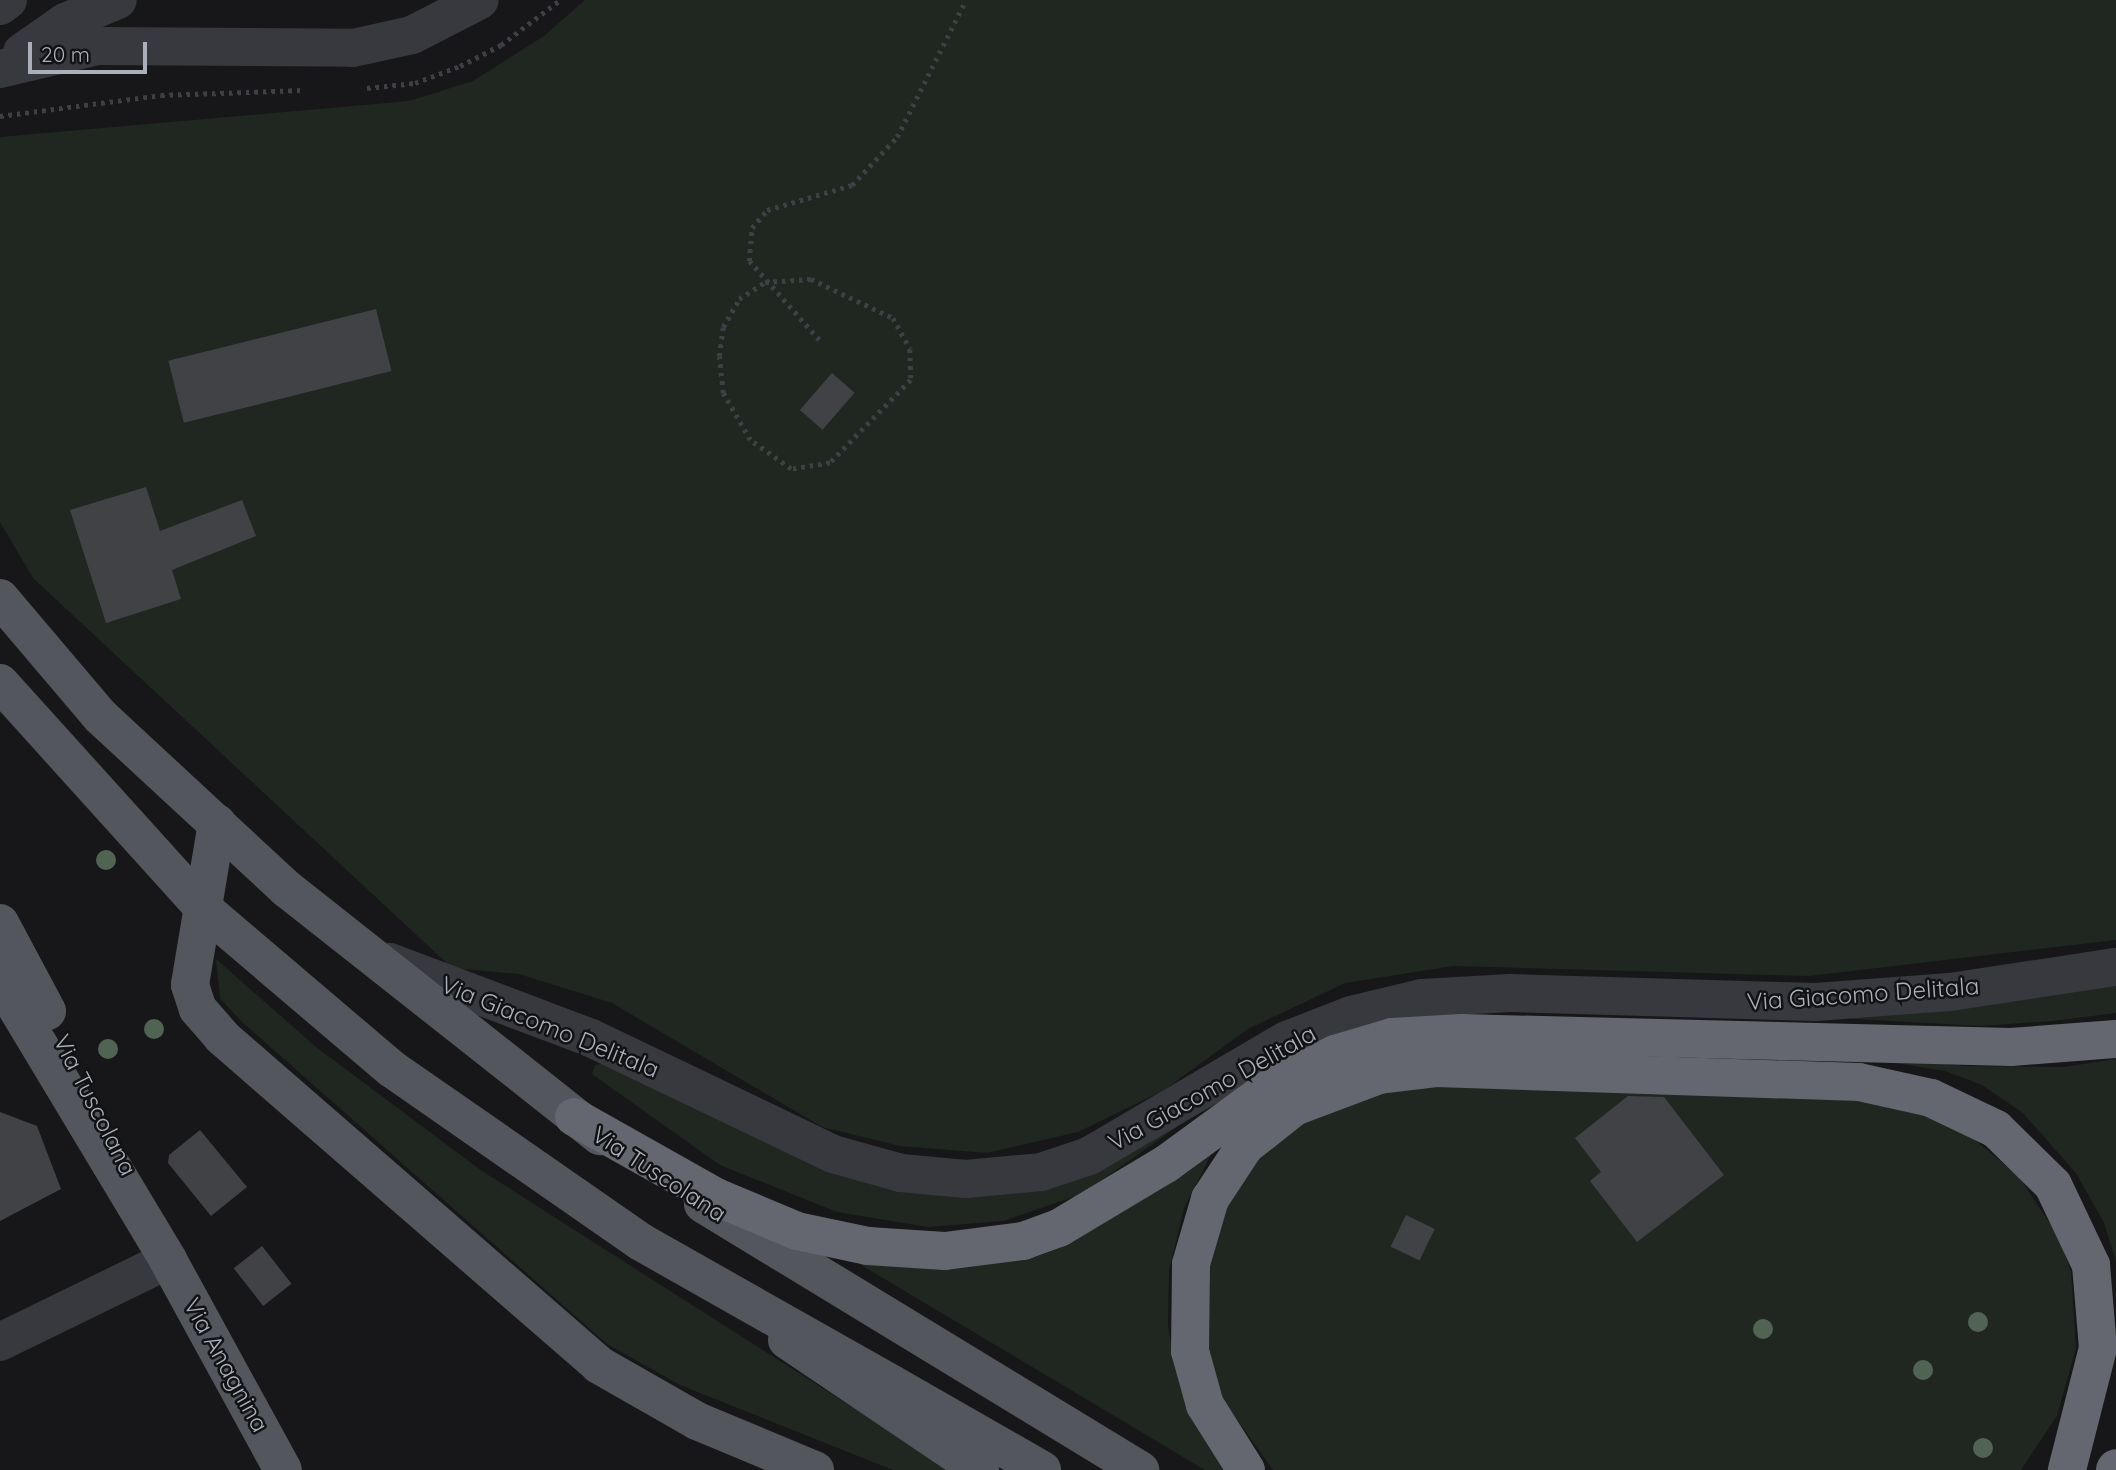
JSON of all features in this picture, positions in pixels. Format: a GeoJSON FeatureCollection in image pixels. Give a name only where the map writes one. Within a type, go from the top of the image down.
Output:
{"type":"FeatureCollection","features":[{"type":"Feature","properties":{"kind":"highway"},"geometry":{"type":"LineString","coordinates":[[574,1117],[716,1196],[797,1231],[868,1246],[956,1250],[1023,1241],[1059,1228],[1166,1164],[1273,1086],[1335,1054],[1392,1037],[1530,1034],[2011,1047],[2116,1039]]}},
{"type":"Feature","properties":{"kind":"highway"},"geometry":{"type":"LineString","coordinates":[[1245,1470],[1205,1405],[1190,1351],[1191,1264],[1210,1199],[1245,1146],[1294,1107],[1378,1074],[1436,1068],[1851,1081],[1931,1098],[1996,1129],[2053,1185],[2093,1278],[2098,1348],[2067,1470]]}},
{"type":"Feature","properties":{"kind":"main road","name":"Via Tuscolana"},"geometry":{"type":"LineString","coordinates":[[3,604],[100,716],[217,823],[354,944],[574,1117],[670,1184],[1140,1470]]}},
{"type":"Feature","properties":{"kind":"main road"},"geometry":{"type":"LineString","coordinates":[[0,683],[205,910],[320,1011],[485,1138],[717,1288],[980,1470]]}},
{"type":"Feature","properties":{"kind":"main road"},"geometry":{"type":"LineString","coordinates":[[217,823],[190,985],[198,1009],[222,1037],[599,1365],[697,1421],[815,1470]]}},
{"type":"Feature","properties":{"kind":"main road","name":"Via Tuscolana"},"geometry":{"type":"LineString","coordinates":[[0,923],[129,1170],[168,1261]]}},
{"type":"Feature","properties":{"kind":"main road","name":"Via Tuscolana"},"geometry":{"type":"LineString","coordinates":[[0,980],[168,1261]]}},
{"type":"Feature","properties":{"kind":"main road","name":"Via Anagnina"},"geometry":{"type":"LineString","coordinates":[[168,1261],[283,1470]]}},
{"type":"Feature","properties":{"kind":"main road"},"geometry":{"type":"LineString","coordinates":[[717,1288],[1042,1470]]}},
{"type":"Feature","properties":{"kind":"street"},"geometry":{"type":"LineString","coordinates":[[0,6],[8,0]]}},
{"type":"Feature","properties":{"kind":"street"},"geometry":{"type":"LineString","coordinates":[[0,68],[65,22],[118,0]]}},
{"type":"Feature","properties":{"kind":"street"},"geometry":{"type":"LineString","coordinates":[[0,68],[97,46],[354,48],[412,35],[480,0]]}},
{"type":"Feature","properties":{"kind":"street","name":"Via Giacomo Delitala"},"geometry":{"type":"LineString","coordinates":[[354,944],[444,986],[591,1038],[833,1154],[901,1173],[966,1179],[1041,1172],[1089,1156],[1287,1041],[1351,1015],[1422,998],[1510,993],[1816,1002],[1950,992],[2116,967]]}},
{"type":"Feature","properties":{"kind":"street"},"geometry":{"type":"LineString","coordinates":[[0,1342],[168,1261]]}},
{"type":"Feature","properties":{"kind":"path"},"geometry":{"type":"LineString","coordinates":[[819,340],[765,282],[750,261],[752,229],[767,210],[852,186],[897,137],[966,0]]}},
{"type":"Feature","properties":{"kind":"path"},"geometry":{"type":"LineString","coordinates":[[811,279],[847,291],[893,318],[911,349],[911,380],[831,463],[791,469],[750,440],[723,393],[723,327],[739,299],[765,282],[811,279]]}},
{"type":"Feature","properties":{"kind":"shaded area"},"geometry":{"type":"Polygon","coordinates":[[[585,0],[2116,0],[2116,940],[1809,976],[1453,966],[1345,983],[1248,1029],[1164,1090],[1078,1132],[987,1153],[900,1146],[822,1127],[612,1003],[519,974],[452,968],[33,578],[0,522],[0,137],[409,101],[473,81],[544,36],[585,0]]]}},
{"type":"Feature","properties":{"kind":"shaded area"},"geometry":{"type":"Polygon","coordinates":[[[216,959],[316,1047],[482,1171],[951,1470],[893,1470],[680,1385],[607,1344],[241,1021],[220,998],[216,959]]]}},
{"type":"Feature","properties":{"kind":"shaded area"},"geometry":{"type":"Polygon","coordinates":[[[2116,978],[2116,1013],[2053,1021],[1980,1026],[1804,1016],[2116,978]]]}},
{"type":"Feature","properties":{"kind":"shaded area"},"geometry":{"type":"Polygon","coordinates":[[[1828,1052],[1965,1066],[2064,1067],[2116,1059],[2116,1261],[2104,1223],[2076,1173],[2023,1113],[1982,1085],[1945,1071],[1828,1052]]]}},
{"type":"Feature","properties":{"kind":"shaded area"},"geometry":{"type":"Polygon","coordinates":[[[606,1063],[935,1189],[1208,1105],[1082,1194],[1003,1221],[928,1227],[837,1212],[720,1165],[592,1074],[595,1065],[606,1063]]]}},
{"type":"Feature","properties":{"kind":"shaded area"},"geometry":{"type":"Polygon","coordinates":[[[1646,1076],[1908,1107],[1969,1135],[2019,1177],[2059,1237],[2071,1272],[2076,1348],[2057,1416],[2021,1470],[1273,1470],[1223,1400],[1209,1348],[1210,1268],[1227,1201],[1274,1138],[1353,1091],[1646,1076]]]}},
{"type":"Feature","properties":{"kind":"shaded area"},"geometry":{"type":"Polygon","coordinates":[[[1216,1145],[1184,1208],[1169,1270],[1168,1325],[1173,1357],[1227,1470],[1205,1470],[856,1262],[933,1261],[1216,1145]]]}},
{"type":"Feature","properties":{"kind":"building"},"geometry":{"type":"Polygon","coordinates":[[[376,309],[391,371],[184,423],[168,361],[376,309]]]}},
{"type":"Feature","properties":{"kind":"building"},"geometry":{"type":"Polygon","coordinates":[[[832,373],[855,393],[822,430],[800,410],[832,373]]]}},
{"type":"Feature","properties":{"kind":"building"},"geometry":{"type":"Polygon","coordinates":[[[146,487],[160,531],[242,500],[256,536],[172,570],[181,599],[106,623],[70,510],[146,487]]]}},
{"type":"Feature","properties":{"kind":"building"},"geometry":{"type":"Polygon","coordinates":[[[1628,1096],[1664,1097],[1724,1175],[1637,1242],[1590,1181],[1601,1172],[1575,1138],[1628,1096]]]}},
{"type":"Feature","properties":{"kind":"building"},"geometry":{"type":"Polygon","coordinates":[[[0,1112],[37,1126],[61,1189],[0,1221],[0,1112]]]}},
{"type":"Feature","properties":{"kind":"building"},"geometry":{"type":"Polygon","coordinates":[[[200,1130],[247,1187],[211,1216],[168,1163],[169,1155],[200,1130]]]}},
{"type":"Feature","properties":{"kind":"building"},"geometry":{"type":"Polygon","coordinates":[[[1406,1215],[1435,1229],[1419,1260],[1391,1246],[1406,1215]]]}},
{"type":"Feature","properties":{"kind":"building"},"geometry":{"type":"Polygon","coordinates":[[[262,1246],[292,1284],[263,1306],[234,1268],[262,1246]]]}}]}
